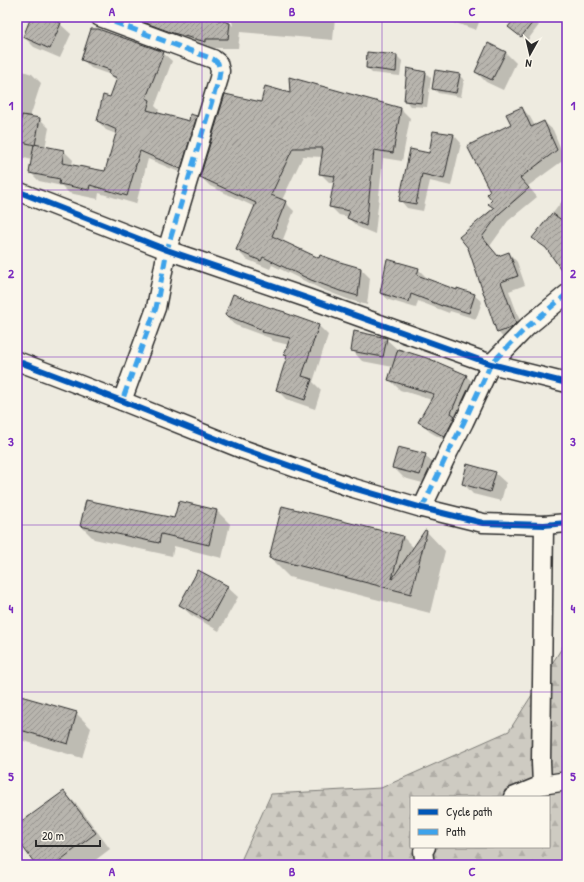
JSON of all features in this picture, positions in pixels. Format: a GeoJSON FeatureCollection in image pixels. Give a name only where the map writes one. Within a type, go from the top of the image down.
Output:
{"type":"FeatureCollection","features":[{"type":"Feature","properties":{"kind":"street"},"geometry":{"type":"LineString","coordinates":[[100,17],[206,57],[218,63],[220,71],[167,250],[156,308],[122,401]]}},
{"type":"Feature","properties":{"kind":"street"},"geometry":{"type":"LineString","coordinates":[[17,191],[167,250],[491,364],[567,383]]}},
{"type":"Feature","properties":{"kind":"street"},"geometry":{"type":"LineString","coordinates":[[422,508],[491,364],[527,327],[567,294]]}},
{"type":"Feature","properties":{"kind":"street"},"geometry":{"type":"LineString","coordinates":[[17,360],[242,450],[350,487],[422,508],[483,523],[544,525],[567,523]]}},
{"type":"Feature","properties":{"kind":"street"},"geometry":{"type":"LineString","coordinates":[[542,785],[544,525]]}},
{"type":"Feature","properties":{"kind":"street"},"geometry":{"type":"LineString","coordinates":[[515,796],[542,785],[567,781]]}},
{"type":"Feature","properties":{"kind":"street"},"geometry":{"type":"LineString","coordinates":[[425,848],[423,851],[425,865]]}},
{"type":"Feature","properties":{"kind":"green space"},"geometry":{"type":"Polygon","coordinates":[[[567,640],[567,865],[239,865],[271,794],[381,788],[509,731],[567,640]]]}},
{"type":"Feature","properties":{"kind":"building"},"geometry":{"type":"Polygon","coordinates":[[[31,17],[46,17],[61,23],[50,49],[23,37],[31,17]]]}},
{"type":"Feature","properties":{"kind":"building"},"geometry":{"type":"Polygon","coordinates":[[[135,17],[209,17],[230,23],[228,39],[206,39],[206,42],[173,33],[135,19],[135,17]]]}},
{"type":"Feature","properties":{"kind":"building"},"geometry":{"type":"Polygon","coordinates":[[[516,17],[537,17],[521,37],[508,27],[516,17]]]}},
{"type":"Feature","properties":{"kind":"building"},"geometry":{"type":"Polygon","coordinates":[[[91,29],[98,29],[164,52],[146,98],[150,100],[147,110],[189,121],[190,114],[197,116],[181,169],[140,151],[127,196],[90,185],[89,190],[59,184],[60,179],[29,173],[34,144],[64,150],[62,163],[105,171],[117,130],[97,121],[103,95],[110,97],[117,78],[109,74],[110,70],[81,60],[91,29]]]}},
{"type":"Feature","properties":{"kind":"building"},"geometry":{"type":"Polygon","coordinates":[[[488,43],[506,52],[492,80],[475,72],[488,43]]]}},
{"type":"Feature","properties":{"kind":"building"},"geometry":{"type":"Polygon","coordinates":[[[367,52],[397,55],[396,72],[366,68],[367,52]]]}},
{"type":"Feature","properties":{"kind":"building"},"geometry":{"type":"Polygon","coordinates":[[[407,68],[426,72],[422,103],[404,101],[407,68]]]}},
{"type":"Feature","properties":{"kind":"building"},"geometry":{"type":"Polygon","coordinates":[[[435,70],[460,74],[456,93],[432,89],[435,70]]]}},
{"type":"Feature","properties":{"kind":"building"},"geometry":{"type":"Polygon","coordinates":[[[289,77],[401,108],[393,153],[374,150],[366,226],[347,218],[350,211],[329,207],[335,176],[319,174],[323,148],[293,148],[271,195],[286,201],[272,236],[319,258],[320,255],[361,268],[358,296],[311,280],[263,257],[261,261],[236,250],[256,203],[200,177],[225,94],[261,102],[265,86],[290,93],[289,77]]]}},
{"type":"Feature","properties":{"kind":"building"},"geometry":{"type":"Polygon","coordinates":[[[522,107],[531,127],[544,121],[557,150],[520,178],[529,188],[500,213],[482,237],[498,256],[509,252],[518,276],[501,282],[516,323],[511,328],[497,333],[468,248],[459,237],[494,208],[488,204],[492,200],[487,194],[490,191],[467,146],[511,124],[506,114],[522,107]]]}},
{"type":"Feature","properties":{"kind":"building"},"geometry":{"type":"Polygon","coordinates":[[[22,115],[40,118],[35,145],[17,141],[22,115]]]}},
{"type":"Feature","properties":{"kind":"building"},"geometry":{"type":"Polygon","coordinates":[[[433,131],[454,134],[444,179],[422,174],[416,204],[399,201],[410,149],[429,153],[433,131]]]}},
{"type":"Feature","properties":{"kind":"building"},"geometry":{"type":"Polygon","coordinates":[[[552,213],[567,224],[567,278],[546,248],[532,238],[552,213]]]}},
{"type":"Feature","properties":{"kind":"building"},"geometry":{"type":"Polygon","coordinates":[[[387,259],[419,268],[417,275],[457,290],[457,288],[475,294],[469,313],[442,306],[411,294],[409,302],[380,293],[387,259]]]}},
{"type":"Feature","properties":{"kind":"building"},"geometry":{"type":"Polygon","coordinates":[[[233,294],[319,325],[302,376],[312,379],[305,400],[276,390],[287,356],[284,355],[290,338],[262,332],[263,330],[225,315],[233,294]]]}},
{"type":"Feature","properties":{"kind":"building"},"geometry":{"type":"Polygon","coordinates":[[[354,331],[387,338],[383,357],[351,351],[354,331]]]}},
{"type":"Feature","properties":{"kind":"building"},"geometry":{"type":"Polygon","coordinates":[[[398,349],[430,359],[467,375],[451,413],[455,416],[445,437],[418,422],[434,394],[388,380],[398,349]]]}},
{"type":"Feature","properties":{"kind":"building"},"geometry":{"type":"Polygon","coordinates":[[[398,447],[426,454],[420,475],[392,468],[398,447]]]}},
{"type":"Feature","properties":{"kind":"building"},"geometry":{"type":"Polygon","coordinates":[[[467,464],[496,472],[490,492],[462,484],[467,464]]]}},
{"type":"Feature","properties":{"kind":"building"},"geometry":{"type":"Polygon","coordinates":[[[86,500],[174,518],[179,501],[217,510],[209,545],[161,534],[159,543],[80,526],[86,500]]]}},
{"type":"Feature","properties":{"kind":"building"},"geometry":{"type":"Polygon","coordinates":[[[282,506],[403,536],[392,579],[425,530],[427,531],[411,594],[269,558],[282,506]]]}},
{"type":"Feature","properties":{"kind":"building"},"geometry":{"type":"Polygon","coordinates":[[[198,570],[228,586],[209,621],[179,605],[198,570]]]}},
{"type":"Feature","properties":{"kind":"building"},"geometry":{"type":"Polygon","coordinates":[[[17,695],[77,712],[68,744],[17,729],[17,695]]]}},
{"type":"Feature","properties":{"kind":"building"},"geometry":{"type":"Polygon","coordinates":[[[64,791],[96,833],[54,865],[36,865],[17,839],[17,825],[64,791]]]}},
{"type":"Feature","properties":{"kind":"marked path"},"geometry":{"type":"LineString","coordinates":[[100,17],[213,59],[218,63],[220,71],[167,250],[156,308],[122,401]]}},
{"type":"Feature","properties":{"kind":"marked path"},"geometry":{"type":"LineString","coordinates":[[422,508],[491,364],[527,327],[567,294]]}},
{"type":"Feature","properties":{"kind":"cycle path"},"geometry":{"type":"LineString","coordinates":[[17,191],[167,250],[491,364],[567,383]]}},
{"type":"Feature","properties":{"kind":"cycle path"},"geometry":{"type":"LineString","coordinates":[[17,361],[242,449],[350,487],[422,508],[483,523],[544,525],[567,523]]}}]}
